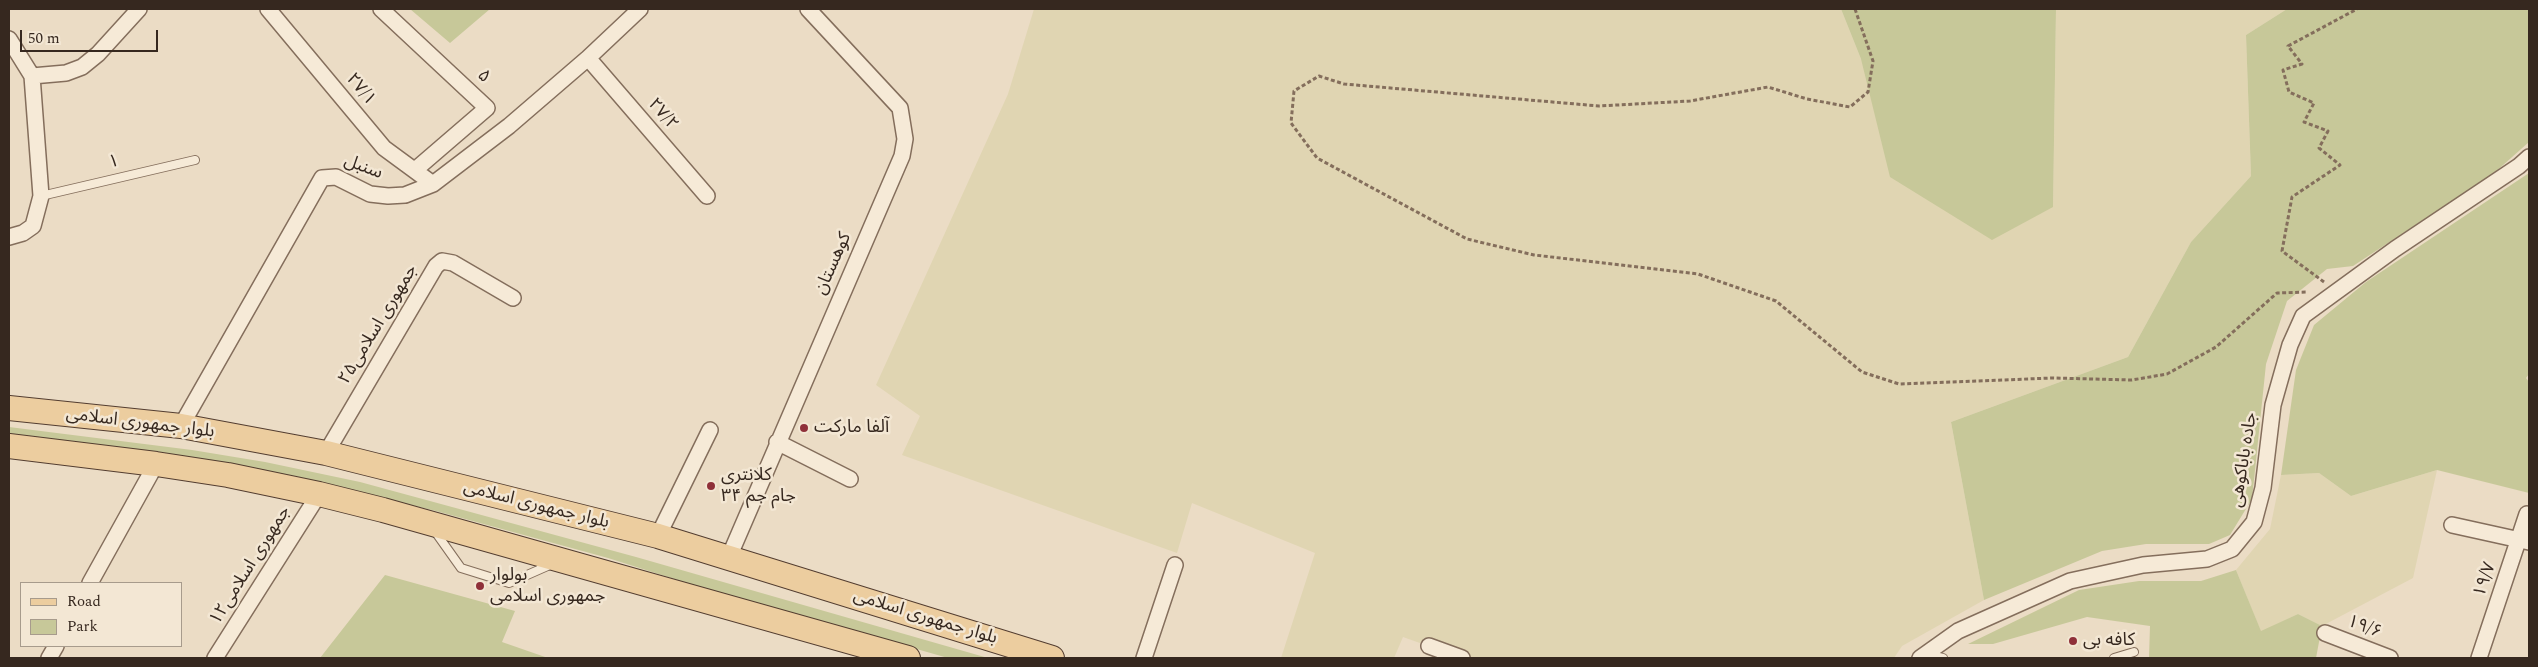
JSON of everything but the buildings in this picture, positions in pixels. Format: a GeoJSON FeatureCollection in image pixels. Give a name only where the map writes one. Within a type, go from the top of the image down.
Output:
{"type":"FeatureCollection","features":[{"type":"Feature","properties":{"kind":"main road","name":"بلوار جمهوری اسلامی"},"geometry":{"type":"LineString","coordinates":[[9,408],[181,426],[326,453],[658,536],[1052,658]]}},
{"type":"Feature","properties":{"kind":"main road"},"geometry":{"type":"LineString","coordinates":[[9,446],[228,475],[319,494],[428,522],[908,658]]}},
{"type":"Feature","properties":{"kind":"street"},"geometry":{"type":"LineString","coordinates":[[32,76],[66,73],[82,67],[98,54],[140,9]]}},
{"type":"Feature","properties":{"kind":"street","name":"۲۷/۱"},"geometry":{"type":"LineString","coordinates":[[268,9],[384,148],[433,184]]}},
{"type":"Feature","properties":{"kind":"street","name":"۵"},"geometry":{"type":"LineString","coordinates":[[381,9],[487,108],[415,170]]}},
{"type":"Feature","properties":{"kind":"street","name":"سنبل"},"geometry":{"type":"LineString","coordinates":[[181,426],[322,178],[336,177],[370,194],[388,196],[406,195],[433,184],[509,126],[588,58],[640,9]]}},
{"type":"Feature","properties":{"kind":"street","name":"کوهستان"},"geometry":{"type":"LineString","coordinates":[[729,557],[902,156],[905,139],[900,108],[808,9]]}},
{"type":"Feature","properties":{"kind":"street"},"geometry":{"type":"LineString","coordinates":[[9,39],[32,76],[41,196],[32,226],[23,233],[9,237]]}},
{"type":"Feature","properties":{"kind":"street","name":"۲۷/۲"},"geometry":{"type":"LineString","coordinates":[[588,58],[707,196]]}},
{"type":"Feature","properties":{"kind":"street","name":"جاده باباکوهی"},"geometry":{"type":"LineString","coordinates":[[1923,656],[1958,631],[2070,580],[2143,565],[2206,559],[2232,549],[2254,522],[2263,488],[2273,405],[2290,345],[2303,316],[2395,249],[2519,166],[2529,157]]}},
{"type":"Feature","properties":{"kind":"street","name":"جمهوری اسلامی۲۵"},"geometry":{"type":"LineString","coordinates":[[326,453],[436,266],[442,261],[453,264],[513,298]]}},
{"type":"Feature","properties":{"kind":"street"},"geometry":{"type":"LineString","coordinates":[[658,536],[710,430]]}},
{"type":"Feature","properties":{"kind":"street"},"geometry":{"type":"LineString","coordinates":[[777,442],[850,479]]}},
{"type":"Feature","properties":{"kind":"street"},"geometry":{"type":"LineString","coordinates":[[91,582],[156,464]]}},
{"type":"Feature","properties":{"kind":"street","name":"جمهوری اسلامی۱۲"},"geometry":{"type":"LineString","coordinates":[[215,658],[319,494]]}},
{"type":"Feature","properties":{"kind":"street","name":"۱۹/۷"},"geometry":{"type":"LineString","coordinates":[[2479,658],[2524,541],[2527,514]]}},
{"type":"Feature","properties":{"kind":"street"},"geometry":{"type":"LineString","coordinates":[[2452,524],[2524,541]]}},
{"type":"Feature","properties":{"kind":"street"},"geometry":{"type":"LineString","coordinates":[[1144,658],[1175,565]]}},
{"type":"Feature","properties":{"kind":"street","name":"۱۹/۶"},"geometry":{"type":"LineString","coordinates":[[2325,633],[2390,658]]}},
{"type":"Feature","properties":{"kind":"street"},"geometry":{"type":"LineString","coordinates":[[1429,646],[1462,658]]}},
{"type":"Feature","properties":{"kind":"street"},"geometry":{"type":"LineString","coordinates":[[49,658],[55,647]]}},
{"type":"Feature","properties":{"kind":"lane","name":"۱"},"geometry":{"type":"LineString","coordinates":[[41,196],[194,160]]}},
{"type":"Feature","properties":{"kind":"lane"},"geometry":{"type":"LineString","coordinates":[[428,522],[461,568],[509,583],[562,560]]}},
{"type":"Feature","properties":{"kind":"lane"},"geometry":{"type":"LineString","coordinates":[[2114,658],[2134,652]]}},
{"type":"Feature","properties":{"kind":"lane"},"geometry":{"type":"LineString","coordinates":[[1923,656],[1943,658]]}},
{"type":"Feature","properties":{"kind":"path"},"geometry":{"type":"LineString","coordinates":[[1855,9],[1873,61],[1868,92],[1850,106],[1807,98],[1768,87],[1690,101],[1599,106],[1344,84],[1319,76],[1294,91],[1291,123],[1316,158],[1467,239],[1534,255],[1698,274],[1776,302],[1862,372],[1899,384],[2053,378],[2132,380],[2167,374],[2216,347],[2277,293],[2336,291]]}},
{"type":"Feature","properties":{"kind":"path"},"geometry":{"type":"LineString","coordinates":[[2336,291],[2282,251],[2292,197],[2340,165],[2319,148],[2328,131],[2304,122],[2314,102],[2289,92],[2283,70],[2302,64],[2288,46],[2357,9]]}},
{"type":"Feature","properties":{"kind":"shaded area"},"geometry":{"type":"Polygon","coordinates":[[[1034,9],[1841,9],[1861,59],[2053,207],[2056,9],[2287,9],[2246,35],[2251,176],[2191,242],[2128,357],[1951,422],[1984,600],[1902,646],[1894,658],[1462,658],[1403,637],[1394,658],[1281,658],[1315,553],[1192,503],[1177,553],[902,455],[920,416],[876,385],[1008,94],[1034,9]]]}},
{"type":"Feature","properties":{"kind":"shaded area"},"geometry":{"type":"Polygon","coordinates":[[[2437,470],[2413,578],[2322,626],[2298,614],[2261,632],[2236,570],[2270,529],[2281,475],[2319,473],[2351,496],[2437,470]]]}},
{"type":"Feature","properties":{"kind":"green space"},"geometry":{"type":"Polygon","coordinates":[[[410,9],[490,9],[450,43],[410,9]]]}},
{"type":"Feature","properties":{"kind":"green space"},"geometry":{"type":"Polygon","coordinates":[[[1841,9],[2056,9],[2053,207],[1992,240],[1890,177],[1861,59],[1841,9]]]}},
{"type":"Feature","properties":{"kind":"green space"},"geometry":{"type":"Polygon","coordinates":[[[2287,9],[2529,9],[2529,142],[2493,174],[2353,266],[2327,269],[2287,301],[2266,364],[2252,499],[2230,535],[2209,544],[2146,544],[2102,551],[1984,600],[1951,422],[2128,357],[2191,242],[2251,176],[2246,35],[2287,9]]]}},
{"type":"Feature","properties":{"kind":"green space"},"geometry":{"type":"Polygon","coordinates":[[[2529,173],[2529,374],[2526,378],[2529,382],[2529,493],[2437,470],[2351,496],[2319,473],[2281,475],[2296,370],[2314,325],[2366,282],[2529,173]]]}},
{"type":"Feature","properties":{"kind":"green space"},"geometry":{"type":"Polygon","coordinates":[[[9,427],[192,450],[265,462],[360,482],[636,557],[988,658],[948,658],[693,585],[608,558],[436,511],[322,484],[166,453],[9,435],[9,427]]]}},
{"type":"Feature","properties":{"kind":"green space"},"geometry":{"type":"Polygon","coordinates":[[[2236,570],[2261,631],[2298,614],[2322,626],[2316,658],[2149,658],[2150,626],[2087,617],[1993,644],[1968,644],[2079,590],[2139,581],[2201,581],[2236,570]]]}},
{"type":"Feature","properties":{"kind":"green space"},"geometry":{"type":"Polygon","coordinates":[[[385,575],[515,611],[502,642],[548,658],[320,658],[385,575]]]}},
{"type":"Feature","properties":{"kind":"place","name":"آلفا مارکت"},"geometry":{"type":"Point","coordinates":[804,428]}},
{"type":"Feature","properties":{"kind":"place","name":"کلانتری ۳۴ جام جم"},"geometry":{"type":"Point","coordinates":[711,486]}},
{"type":"Feature","properties":{"kind":"place","name":"بولوار جمهوری اسلامی"},"geometry":{"type":"Point","coordinates":[480,586]}},
{"type":"Feature","properties":{"kind":"place","name":"کافه بی"},"geometry":{"type":"Point","coordinates":[2073,641]}}]}
